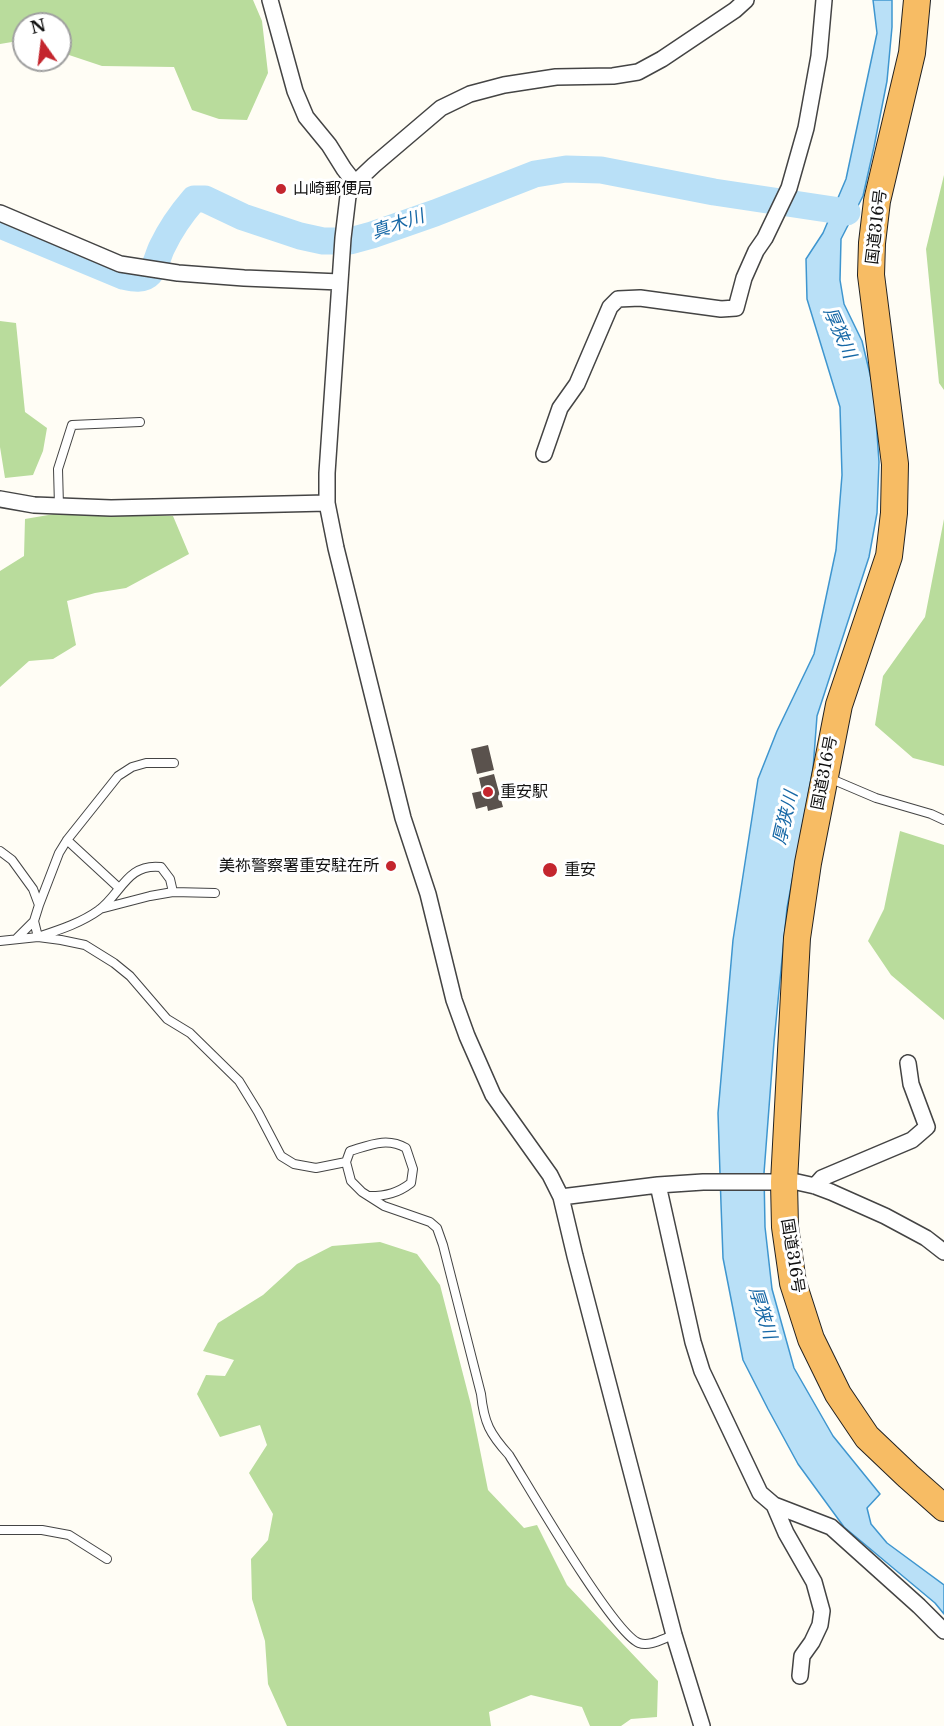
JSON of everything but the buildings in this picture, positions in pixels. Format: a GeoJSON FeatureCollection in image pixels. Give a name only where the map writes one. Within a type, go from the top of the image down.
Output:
{"type":"FeatureCollection","features":[{"type":"Feature","properties":{"kind":"highway","name":"国道316号"},"geometry":{"type":"LineString","coordinates":[[917,0],[912,53],[878,201],[872,243],[871,275],[895,464],[894,513],[889,556],[839,705],[808,863],[797,938],[779,1183],[793,1283],[811,1339],[838,1394],[867,1437],[944,1508]]}},
{"type":"Feature","properties":{"kind":"street"},"geometry":{"type":"LineString","coordinates":[[270,0],[294,91],[306,117],[355,183]]}},
{"type":"Feature","properties":{"kind":"street"},"geometry":{"type":"LineString","coordinates":[[702,1726],[674,1635],[561,1197],[550,1175],[493,1095],[454,1000],[428,894],[403,818],[336,548],[327,503],[327,473],[339,282],[348,196],[355,183],[441,108],[470,94],[504,85],[556,77],[613,76],[638,72],[735,10],[746,0]]}},
{"type":"Feature","properties":{"kind":"street"},"geometry":{"type":"LineString","coordinates":[[544,454],[560,408],[577,384],[610,307],[618,298],[640,298],[721,309],[736,308],[744,278],[789,188],[806,128],[819,56],[824,0]]}},
{"type":"Feature","properties":{"kind":"street"},"geometry":{"type":"LineString","coordinates":[[0,213],[120,264],[178,273],[339,282]]}},
{"type":"Feature","properties":{"kind":"street"},"geometry":{"type":"LineString","coordinates":[[0,499],[34,505],[111,508],[327,503]]}},
{"type":"Feature","properties":{"kind":"street"},"geometry":{"type":"LineString","coordinates":[[815,1186],[822,1178],[912,1140],[927,1127],[911,1084],[908,1064]]}},
{"type":"Feature","properties":{"kind":"street"},"geometry":{"type":"LineString","coordinates":[[561,1197],[703,1182],[797,1182],[815,1186],[885,1216],[926,1238],[944,1252]]}},
{"type":"Feature","properties":{"kind":"street"},"geometry":{"type":"LineString","coordinates":[[658,1185],[693,1342],[702,1371],[760,1493],[774,1505],[831,1527],[944,1631]]}},
{"type":"Feature","properties":{"kind":"street"},"geometry":{"type":"LineString","coordinates":[[774,1505],[786,1533],[814,1582],[822,1611],[820,1625],[802,1656],[800,1676]]}},
{"type":"Feature","properties":{"kind":"lane"},"geometry":{"type":"LineString","coordinates":[[59,506],[58,469],[72,425],[140,422]]}},
{"type":"Feature","properties":{"kind":"lane"},"geometry":{"type":"LineString","coordinates":[[17,938],[34,921],[59,853],[67,840],[118,776],[132,766],[146,763],[174,763]]}},
{"type":"Feature","properties":{"kind":"lane"},"geometry":{"type":"LineString","coordinates":[[825,776],[876,798],[944,820]]}},
{"type":"Feature","properties":{"kind":"lane"},"geometry":{"type":"LineString","coordinates":[[67,840],[118,888]]}},
{"type":"Feature","properties":{"kind":"lane"},"geometry":{"type":"LineString","coordinates":[[0,851],[12,860],[33,889],[39,905]]}},
{"type":"Feature","properties":{"kind":"lane"},"geometry":{"type":"LineString","coordinates":[[100,909],[138,870],[150,866],[161,867],[170,879],[173,892]]}},
{"type":"Feature","properties":{"kind":"lane"},"geometry":{"type":"LineString","coordinates":[[38,937],[77,923],[100,909],[150,896],[173,892],[215,893]]}},
{"type":"Feature","properties":{"kind":"lane"},"geometry":{"type":"LineString","coordinates":[[34,921],[38,937]]}},
{"type":"Feature","properties":{"kind":"lane"},"geometry":{"type":"LineString","coordinates":[[0,941],[38,937],[86,945],[129,976],[167,1019],[189,1033],[238,1081],[258,1112],[281,1156],[294,1164],[316,1168],[346,1162]]}},
{"type":"Feature","properties":{"kind":"lane"},"geometry":{"type":"LineString","coordinates":[[368,1196],[389,1194],[402,1190],[411,1183],[413,1169],[406,1148],[396,1142],[381,1142],[350,1151],[346,1162],[351,1181],[362,1192],[368,1196],[384,1206],[430,1222],[437,1228],[481,1394],[483,1414],[494,1437],[509,1455],[598,1597],[625,1631],[638,1643],[647,1644],[674,1635]]}},
{"type":"Feature","properties":{"kind":"lane"},"geometry":{"type":"LineString","coordinates":[[0,1530],[42,1530],[69,1535],[107,1559]]}},
{"type":"Feature","properties":{"kind":"green space"},"geometry":{"type":"Polygon","coordinates":[[[0,0],[253,0],[262,21],[268,73],[247,120],[219,119],[192,110],[174,67],[102,66],[72,56],[72,12],[12,12],[12,42],[0,44],[0,0]]]}},
{"type":"Feature","properties":{"kind":"green space"},"geometry":{"type":"Polygon","coordinates":[[[944,175],[944,390],[939,383],[926,249],[944,175]]]}},
{"type":"Feature","properties":{"kind":"green space"},"geometry":{"type":"Polygon","coordinates":[[[0,321],[16,323],[25,412],[47,428],[43,451],[33,475],[5,478],[0,447],[0,321]]]}},
{"type":"Feature","properties":{"kind":"green space"},"geometry":{"type":"Polygon","coordinates":[[[66,512],[173,516],[189,554],[126,588],[67,601],[76,645],[53,659],[29,661],[0,687],[0,571],[24,556],[25,519],[66,512]]]}},
{"type":"Feature","properties":{"kind":"green space"},"geometry":{"type":"Polygon","coordinates":[[[944,519],[944,766],[913,758],[875,725],[883,676],[925,617],[944,519]]]}},
{"type":"Feature","properties":{"kind":"green space"},"geometry":{"type":"Polygon","coordinates":[[[900,831],[944,845],[944,1020],[891,975],[868,941],[884,909],[900,831]]]}},
{"type":"Feature","properties":{"kind":"green space"},"geometry":{"type":"Polygon","coordinates":[[[380,1242],[417,1254],[440,1285],[471,1405],[488,1490],[524,1528],[537,1525],[567,1585],[658,1681],[657,1717],[631,1719],[621,1726],[590,1726],[582,1707],[531,1695],[489,1712],[491,1726],[287,1726],[268,1684],[265,1641],[252,1599],[251,1559],[268,1540],[273,1514],[249,1473],[267,1445],[260,1425],[220,1437],[197,1394],[206,1375],[225,1376],[234,1360],[203,1351],[218,1323],[263,1295],[297,1264],[332,1246],[380,1242]]]}},
{"type":"Feature","properties":{"kind":"water","name":"厚狭川"},"geometry":{"type":"Polygon","coordinates":[[[873,0],[892,0],[887,81],[863,196],[841,239],[840,280],[844,304],[862,341],[874,391],[879,462],[877,513],[869,557],[817,716],[813,769],[787,908],[764,1173],[765,1227],[772,1289],[794,1368],[833,1436],[880,1494],[867,1508],[871,1524],[887,1543],[944,1585],[944,1614],[935,1603],[844,1527],[798,1464],[743,1360],[723,1258],[718,1113],[733,940],[758,779],[777,731],[814,654],[836,550],[842,475],[840,407],[807,299],[806,259],[823,233],[846,179],[877,33],[873,0]]]}},
{"type":"Feature","properties":{"kind":"waterway","name":"真木川"},"geometry":{"type":"LineString","coordinates":[[0,225],[123,276],[137,278],[147,276],[152,270],[169,234],[194,199],[205,199],[243,217],[300,236],[323,241],[350,241],[372,235],[535,174],[566,169],[601,170],[714,192],[847,212]]}},
{"type":"Feature","properties":{"kind":"place","name":"山崎郵便局"},"geometry":{"type":"Point","coordinates":[281,189]}},
{"type":"Feature","properties":{"kind":"place","name":"重安駅"},"geometry":{"type":"Point","coordinates":[488,792]}},
{"type":"Feature","properties":{"kind":"place","name":"美祢警察署重安駐在所"},"geometry":{"type":"Point","coordinates":[391,866]}},
{"type":"Feature","properties":{"kind":"place","name":"重安"},"geometry":{"type":"Point","coordinates":[550,870]}}]}
